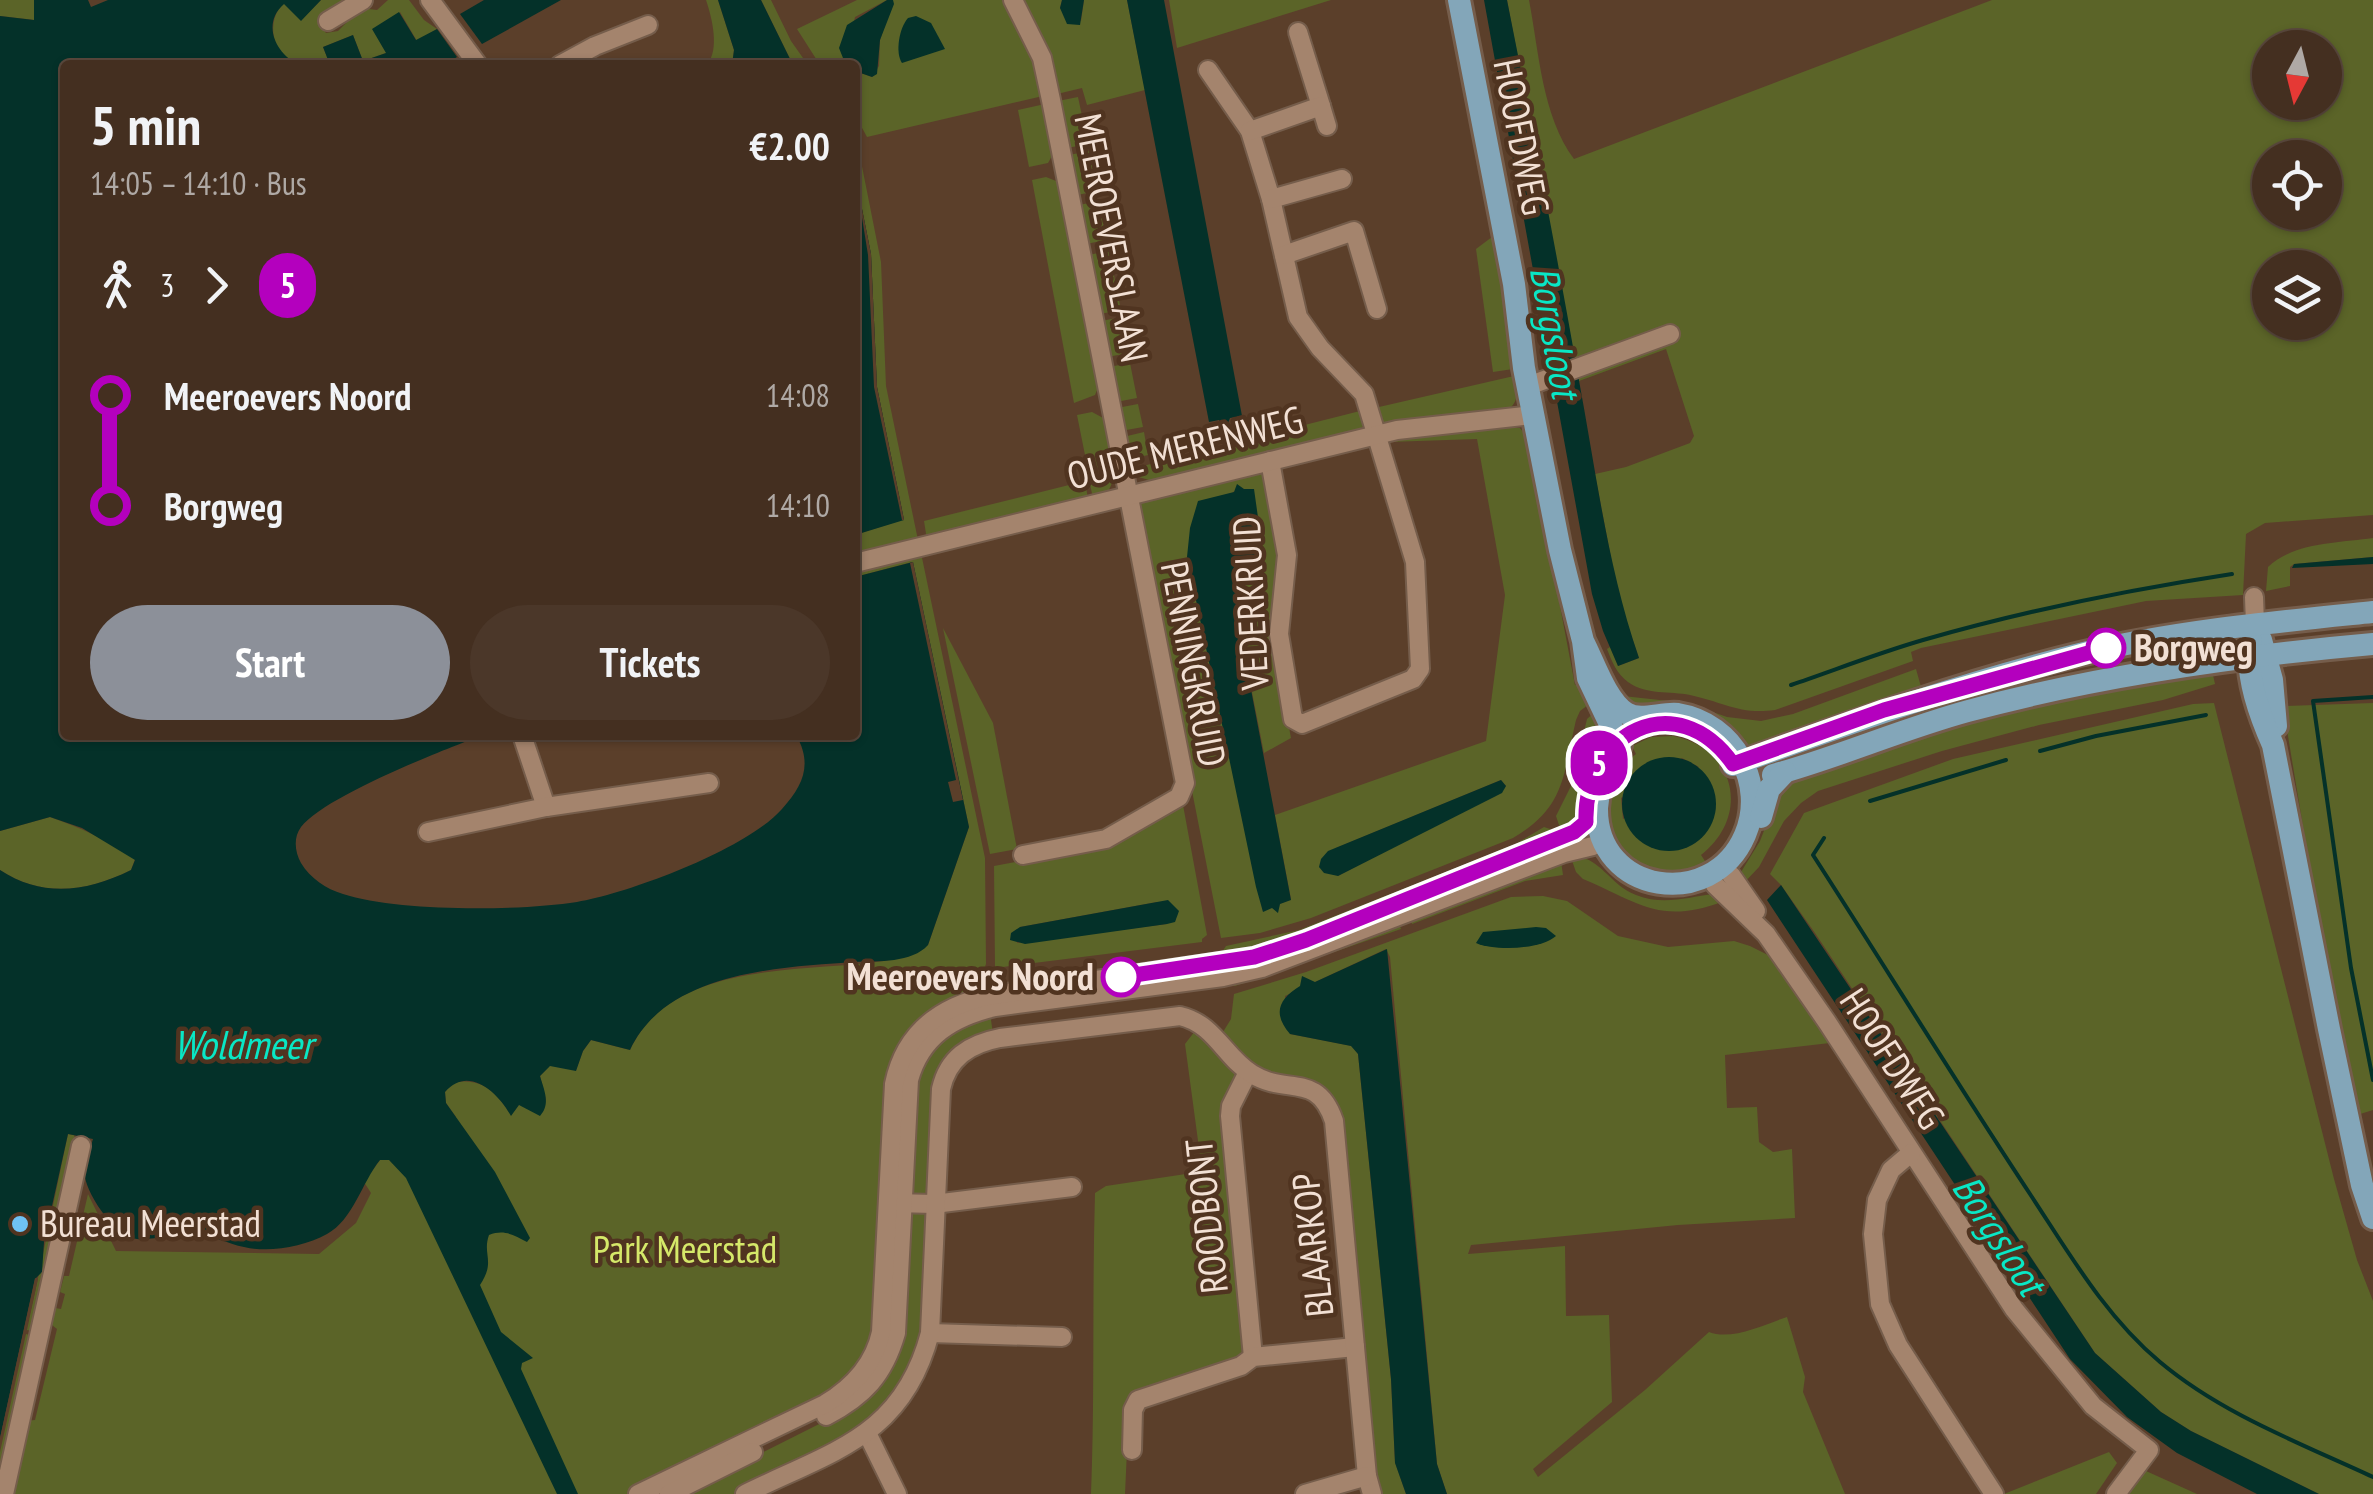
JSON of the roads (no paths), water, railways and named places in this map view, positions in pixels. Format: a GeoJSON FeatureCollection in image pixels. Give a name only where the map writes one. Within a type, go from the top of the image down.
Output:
{"type":"FeatureCollection","features":[{"type":"Feature","properties":{"kind":"main road","name":"HOOFDWEG"},"geometry":{"type":"LineString","coordinates":[[1459,0],[1560,550],[1583,641],[1588,678],[1618,741]]}},
{"type":"Feature","properties":{"kind":"main road"},"geometry":{"type":"LineString","coordinates":[[1738,763],[1884,710],[2031,667],[2167,636],[2373,612]]}},
{"type":"Feature","properties":{"kind":"main road"},"geometry":{"type":"LineString","coordinates":[[2254,624],[2257,654],[2276,724],[2274,745],[2328,1029],[2362,1186],[2373,1218]]}},
{"type":"Feature","properties":{"kind":"main road","name":"HOOFDWEG"},"geometry":{"type":"LineString","coordinates":[[1583,641],[1622,710],[1642,717],[1678,714],[1693,718],[1720,734],[1738,763]]}},
{"type":"Feature","properties":{"kind":"main road"},"geometry":{"type":"LineString","coordinates":[[1758,798],[1785,772],[1931,722],[2044,692],[2257,654],[2373,644]]}},
{"type":"Feature","properties":{"kind":"main road"},"geometry":{"type":"LineString","coordinates":[[1652,724],[1690,728],[1708,736],[1738,763],[1758,798],[1756,836],[1723,875],[1681,895],[1646,892],[1615,874],[1586,822],[1592,778],[1618,741],[1652,724]]}},
{"type":"Feature","properties":{"kind":"main road"},"geometry":{"type":"LineString","coordinates":[[1599,846],[1598,792],[1606,770],[1620,750],[1618,741]]}},
{"type":"Feature","properties":{"kind":"main road"},"geometry":{"type":"LineString","coordinates":[[1723,875],[1720,855],[1733,836],[1741,811],[1738,763]]}},
{"type":"Feature","properties":{"kind":"street"},"geometry":{"type":"LineString","coordinates":[[328,22],[363,0]]}},
{"type":"Feature","properties":{"kind":"street"},"geometry":{"type":"LineString","coordinates":[[430,0],[474,60]]}},
{"type":"Feature","properties":{"kind":"street","name":"MEEROEVERSLAAN"},"geometry":{"type":"LineString","coordinates":[[1013,0],[1042,58],[1128,494]]}},
{"type":"Feature","properties":{"kind":"street"},"geometry":{"type":"LineString","coordinates":[[569,60],[648,26]]}},
{"type":"Feature","properties":{"kind":"street"},"geometry":{"type":"LineString","coordinates":[[1298,32],[1327,126]]}},
{"type":"Feature","properties":{"kind":"street"},"geometry":{"type":"LineString","coordinates":[[1208,70],[1250,130],[1271,199],[1298,317],[1320,348],[1364,394],[1376,434]]}},
{"type":"Feature","properties":{"kind":"street"},"geometry":{"type":"LineString","coordinates":[[1250,130],[1321,106]]}},
{"type":"Feature","properties":{"kind":"street"},"geometry":{"type":"LineString","coordinates":[[1271,199],[1342,179]]}},
{"type":"Feature","properties":{"kind":"street"},"geometry":{"type":"LineString","coordinates":[[1284,254],[1354,231],[1377,309]]}},
{"type":"Feature","properties":{"kind":"street"},"geometry":{"type":"LineString","coordinates":[[1528,386],[1670,334]]}},
{"type":"Feature","properties":{"kind":"street","name":"OUDE MERENWEG"},"geometry":{"type":"LineString","coordinates":[[860,563],[1376,434],[1533,415]]}},
{"type":"Feature","properties":{"kind":"street","name":"VEDERKRUID"},"geometry":{"type":"LineString","coordinates":[[1270,461],[1287,555],[1279,634],[1282,664],[1293,719],[1302,724],[1412,679],[1420,669],[1415,562],[1376,434]]}},
{"type":"Feature","properties":{"kind":"street","name":"PENNINGKRUID"},"geometry":{"type":"LineString","coordinates":[[1023,855],[1106,839],[1183,792],[1185,784],[1128,494]]}},
{"type":"Feature","properties":{"kind":"street"},"geometry":{"type":"LineString","coordinates":[[2254,597],[2254,624]]}},
{"type":"Feature","properties":{"kind":"street"},"geometry":{"type":"LineString","coordinates":[[524,740],[546,807]]}},
{"type":"Feature","properties":{"kind":"street"},"geometry":{"type":"LineString","coordinates":[[428,832],[546,807],[709,783]]}},
{"type":"Feature","properties":{"kind":"street"},"geometry":{"type":"LineString","coordinates":[[668,1494],[849,1404],[871,1386],[888,1361],[896,1333],[896,1073],[912,1040],[934,1017],[948,1008],[992,995],[1254,957],[1505,861],[1574,832],[1586,822]]}},
{"type":"Feature","properties":{"kind":"street"},"geometry":{"type":"LineString","coordinates":[[638,1494],[825,1404],[861,1375],[876,1350],[881,1332],[908,1080],[923,1048],[956,1020],[995,1007],[1223,977],[1262,968],[1564,853],[1599,846]]}},
{"type":"Feature","properties":{"kind":"street","name":"HOOFDWEG"},"geometry":{"type":"LineString","coordinates":[[1723,875],[2014,1309],[2093,1406],[2149,1450],[2116,1494]]}},
{"type":"Feature","properties":{"kind":"street"},"geometry":{"type":"LineString","coordinates":[[745,1494],[867,1433],[906,1394],[918,1372],[930,1333],[941,1089],[949,1068],[971,1046],[1000,1038],[1180,1016],[1197,1020],[1248,1072]]}},
{"type":"Feature","properties":{"kind":"street","name":"BLAARKOP"},"geometry":{"type":"LineString","coordinates":[[1248,1072],[1264,1080],[1310,1089],[1327,1102],[1334,1122],[1370,1485]]}},
{"type":"Feature","properties":{"kind":"street","name":"ROODBONT"},"geometry":{"type":"LineString","coordinates":[[1248,1072],[1230,1116],[1253,1358]]}},
{"type":"Feature","properties":{"kind":"street"},"geometry":{"type":"LineString","coordinates":[[4,1494],[80,1146]]}},
{"type":"Feature","properties":{"kind":"street"},"geometry":{"type":"LineString","coordinates":[[1911,1153],[1891,1170],[1877,1200],[1873,1234],[1880,1304],[1898,1345],[1994,1494]]}},
{"type":"Feature","properties":{"kind":"street"},"geometry":{"type":"LineString","coordinates":[[895,1203],[934,1204],[1072,1187]]}},
{"type":"Feature","properties":{"kind":"street"},"geometry":{"type":"LineString","coordinates":[[930,1333],[1062,1338]]}},
{"type":"Feature","properties":{"kind":"street"},"geometry":{"type":"LineString","coordinates":[[1132,1450],[1133,1410],[1138,1400],[1241,1366],[1253,1358],[1356,1347]]}},
{"type":"Feature","properties":{"kind":"street"},"geometry":{"type":"LineString","coordinates":[[867,1433],[898,1494]]}},
{"type":"Feature","properties":{"kind":"street"},"geometry":{"type":"LineString","coordinates":[[1305,1494],[1370,1485]]}},
{"type":"Feature","properties":{"kind":"water","name":"Woldmeer"},"geometry":{"type":"Polygon","coordinates":[[[34,0],[88,0],[91,7],[108,0],[321,0],[301,21],[284,4],[273,20],[274,38],[291,60],[60,60],[60,740],[470,740],[386,775],[314,815],[297,836],[296,850],[301,863],[331,889],[394,904],[492,908],[577,902],[686,867],[765,824],[782,809],[800,783],[805,765],[798,740],[860,740],[860,576],[913,562],[969,827],[928,945],[904,958],[760,971],[697,989],[670,1004],[647,1024],[630,1050],[591,1040],[576,1071],[550,1066],[540,1076],[546,1102],[540,1116],[519,1105],[511,1116],[498,1098],[473,1081],[454,1084],[445,1092],[446,1103],[495,1172],[530,1238],[527,1242],[504,1233],[489,1235],[487,1270],[480,1285],[501,1332],[533,1358],[522,1363],[521,1369],[578,1494],[557,1494],[406,1178],[389,1160],[380,1160],[344,1220],[327,1234],[286,1248],[254,1249],[191,1233],[145,1239],[129,1237],[105,1215],[87,1185],[85,1168],[93,1139],[68,1134],[44,1242],[42,1272],[35,1279],[0,1438],[0,870],[32,885],[65,889],[98,883],[131,870],[135,860],[82,828],[50,817],[0,831],[0,16],[34,20],[34,0]]]}},
{"type":"Feature","properties":{"kind":"water"},"geometry":{"type":"Polygon","coordinates":[[[484,0],[561,0],[482,44],[460,14],[484,0]]]}},
{"type":"Feature","properties":{"kind":"water"},"geometry":{"type":"Polygon","coordinates":[[[718,0],[761,0],[791,60],[733,60],[734,50],[718,0]]]}},
{"type":"Feature","properties":{"kind":"water"},"geometry":{"type":"Polygon","coordinates":[[[893,0],[880,40],[877,74],[872,77],[860,73],[860,60],[844,60],[839,48],[847,25],[893,0]]]}},
{"type":"Feature","properties":{"kind":"water"},"geometry":{"type":"Polygon","coordinates":[[[1062,0],[1084,0],[1080,25],[1067,24],[1060,8],[1062,0]]]}},
{"type":"Feature","properties":{"kind":"water"},"geometry":{"type":"Polygon","coordinates":[[[1127,0],[1164,0],[1242,416],[1230,418],[1226,428],[1219,420],[1209,422],[1127,0]]]}},
{"type":"Feature","properties":{"kind":"water","name":"Borgsloot"},"geometry":{"type":"Polygon","coordinates":[[[1484,0],[1507,0],[1603,518],[1639,658],[1618,666],[1592,594],[1484,0]]]}},
{"type":"Feature","properties":{"kind":"water"},"geometry":{"type":"Polygon","coordinates":[[[399,12],[416,40],[437,29],[457,57],[366,60],[386,53],[372,29],[399,12]]]}},
{"type":"Feature","properties":{"kind":"water"},"geometry":{"type":"Polygon","coordinates":[[[916,16],[931,23],[945,49],[902,63],[900,34],[908,18],[916,16]]]}},
{"type":"Feature","properties":{"kind":"water"},"geometry":{"type":"Polygon","coordinates":[[[353,35],[363,60],[328,60],[323,47],[353,35]]]}},
{"type":"Feature","properties":{"kind":"water"},"geometry":{"type":"Polygon","coordinates":[[[860,199],[871,254],[877,387],[904,520],[860,533],[860,199]]]}},
{"type":"Feature","properties":{"kind":"water"},"geometry":{"type":"Polygon","coordinates":[[[1237,484],[1254,489],[1263,553],[1260,565],[1243,584],[1237,616],[1291,900],[1280,904],[1278,913],[1272,908],[1263,912],[1256,887],[1187,557],[1198,501],[1234,492],[1237,484]]]}},
{"type":"Feature","properties":{"kind":"water"},"geometry":{"type":"Polygon","coordinates":[[[2373,557],[2373,564],[2292,568],[2294,564],[2373,557]]]}},
{"type":"Feature","properties":{"kind":"water"},"geometry":{"type":"Polygon","coordinates":[[[1660,757],[1678,757],[1703,770],[1713,786],[1713,822],[1703,838],[1678,851],[1660,851],[1635,838],[1622,813],[1622,795],[1635,770],[1660,757]]]}},
{"type":"Feature","properties":{"kind":"water"},"geometry":{"type":"Polygon","coordinates":[[[1501,780],[1506,786],[1502,793],[1338,876],[1324,873],[1319,867],[1328,851],[1501,780]]]}},
{"type":"Feature","properties":{"kind":"water","name":"Borgsloot"},"geometry":{"type":"Polygon","coordinates":[[[1781,885],[2095,1353],[2161,1412],[2191,1431],[2319,1494],[2257,1494],[2177,1453],[2127,1417],[2070,1359],[1767,900],[1781,885]]]}},
{"type":"Feature","properties":{"kind":"water"},"geometry":{"type":"Polygon","coordinates":[[[1168,900],[1179,911],[1175,922],[1025,944],[1010,940],[1011,933],[1020,927],[1168,900]]]}},
{"type":"Feature","properties":{"kind":"water"},"geometry":{"type":"Polygon","coordinates":[[[1546,928],[1556,936],[1517,948],[1476,943],[1483,932],[1546,928]]]}},
{"type":"Feature","properties":{"kind":"water"},"geometry":{"type":"Polygon","coordinates":[[[1387,949],[1437,1464],[1447,1494],[1406,1494],[1395,1463],[1391,1379],[1358,1054],[1351,1046],[1290,1034],[1280,1013],[1283,1001],[1300,986],[1302,976],[1315,982],[1387,949]]]}},
{"type":"Feature","properties":{"kind":"waterway"},"geometry":{"type":"LineString","coordinates":[[1791,685],[1906,645],[1999,620],[2115,594],[2232,574]]}},
{"type":"Feature","properties":{"kind":"waterway"},"geometry":{"type":"LineString","coordinates":[[2373,697],[2313,701],[2351,968],[2373,1080]]}},
{"type":"Feature","properties":{"kind":"waterway"},"geometry":{"type":"LineString","coordinates":[[2040,751],[2206,715]]}},
{"type":"Feature","properties":{"kind":"waterway"},"geometry":{"type":"LineString","coordinates":[[1870,801],[2006,760]]}},
{"type":"Feature","properties":{"kind":"waterway"},"geometry":{"type":"LineString","coordinates":[[1824,838],[1813,855],[2059,1239],[2122,1325],[2160,1362],[2209,1397],[2373,1477]]}},
{"type":"Feature","properties":{"kind":"place","name":"Borgweg"},"geometry":{"type":"Point","coordinates":[2106,648]}},
{"type":"Feature","properties":{"kind":"place","name":"Meeroevers Noord"},"geometry":{"type":"Point","coordinates":[1121,977]}},
{"type":"Feature","properties":{"kind":"place","name":"Bureau Meerstad"},"geometry":{"type":"Point","coordinates":[20,1224]}},
{"type":"Feature","properties":{"kind":"park label","name":"Park Meerstad"},"geometry":{"type":"Point","coordinates":[685,1250]}}]}
